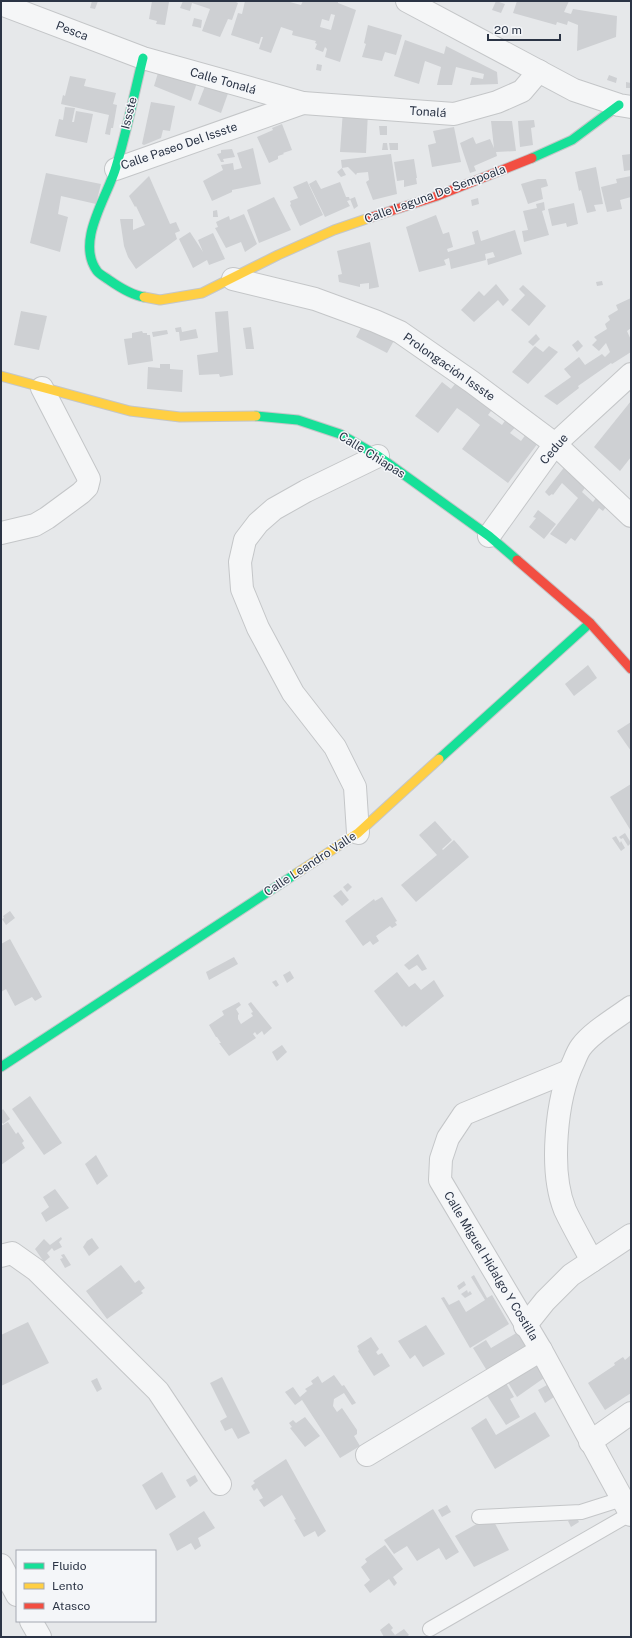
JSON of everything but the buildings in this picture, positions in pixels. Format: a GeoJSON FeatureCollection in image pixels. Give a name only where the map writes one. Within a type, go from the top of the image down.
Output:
{"type":"FeatureCollection","features":[{"type":"Feature","properties":{"kind":"street"},"geometry":{"type":"LineString","coordinates":[[407,1],[574,90],[625,106]]}},
{"type":"Feature","properties":{"kind":"street","name":"Pesca"},"geometry":{"type":"LineString","coordinates":[[1,4],[143,58]]}},
{"type":"Feature","properties":{"kind":"street","name":"Calle Tonalá"},"geometry":{"type":"LineString","coordinates":[[143,58],[303,103]]}},
{"type":"Feature","properties":{"kind":"street","name":"Issste"},"geometry":{"type":"LineString","coordinates":[[116,169],[143,58]]}},
{"type":"Feature","properties":{"kind":"street","name":"Tonalá"},"geometry":{"type":"LineString","coordinates":[[303,103],[454,114],[497,102],[522,91],[539,71]]}},
{"type":"Feature","properties":{"kind":"street","name":"Calle Paseo Del Issste"},"geometry":{"type":"LineString","coordinates":[[233,279],[202,293],[160,300],[138,296],[118,286],[97,272],[90,254],[92,230],[100,204],[116,169],[303,103]]}},
{"type":"Feature","properties":{"kind":"street","name":"Calle Laguna De Sempoala"},"geometry":{"type":"LineString","coordinates":[[233,279],[278,255],[334,230],[437,196],[535,157],[572,140],[625,106]]}},
{"type":"Feature","properties":{"kind":"street","name":"Prolongación Issste"},"geometry":{"type":"LineString","coordinates":[[233,279],[315,300],[375,321],[400,332],[555,444],[631,516]]}},
{"type":"Feature","properties":{"kind":"street","name":"Cedue"},"geometry":{"type":"LineString","coordinates":[[490,536],[555,444],[631,374]]}},
{"type":"Feature","properties":{"kind":"street","name":"Calle Chiapas"},"geometry":{"type":"LineString","coordinates":[[1,376],[130,411],[180,416],[250,416],[298,420],[340,434],[378,456],[490,536],[590,623],[631,669]]}},
{"type":"Feature","properties":{"kind":"street"},"geometry":{"type":"LineString","coordinates":[[1,533],[34,525],[47,518],[87,487],[89,479],[42,388]]}},
{"type":"Feature","properties":{"kind":"street"},"geometry":{"type":"LineString","coordinates":[[358,833],[355,787],[335,748],[293,693],[258,628],[242,589],[240,562],[245,540],[258,523],[274,509],[306,491],[378,456]]}},
{"type":"Feature","properties":{"kind":"street","name":"Calle Leandro Valle"},"geometry":{"type":"LineString","coordinates":[[1,1066],[358,833],[590,623]]}},
{"type":"Feature","properties":{"kind":"street"},"geometry":{"type":"LineString","coordinates":[[592,1261],[565,1209],[556,1170],[557,1137],[561,1102],[569,1071],[581,1047],[605,1026],[631,1007]]}},
{"type":"Feature","properties":{"kind":"street","name":"Calle Miguel Hidalgo Y Costilla"},"geometry":{"type":"LineString","coordinates":[[569,1071],[464,1114],[448,1138],[441,1159],[440,1180],[525,1326],[541,1350],[628,1509]]}},
{"type":"Feature","properties":{"kind":"street"},"geometry":{"type":"LineString","coordinates":[[525,1326],[545,1301],[571,1275],[631,1235]]}},
{"type":"Feature","properties":{"kind":"street"},"geometry":{"type":"LineString","coordinates":[[1,1256],[12,1253],[36,1270],[158,1391],[220,1484]]}},
{"type":"Feature","properties":{"kind":"street"},"geometry":{"type":"LineString","coordinates":[[367,1455],[541,1350]]}},
{"type":"Feature","properties":{"kind":"street"},"geometry":{"type":"LineString","coordinates":[[590,1442],[631,1413]]}},
{"type":"Feature","properties":{"kind":"street"},"geometry":{"type":"LineString","coordinates":[[1,1565],[16,1593]]}},
{"type":"Feature","properties":{"kind":"street"},"geometry":{"type":"LineString","coordinates":[[32,1622],[40,1637]]}},
{"type":"Feature","properties":{"kind":"lane"},"geometry":{"type":"LineString","coordinates":[[479,1517],[628,1509]]}},
{"type":"Feature","properties":{"kind":"lane"},"geometry":{"type":"LineString","coordinates":[[430,1629],[628,1509]]}},
{"type":"Feature","properties":{"kind":"traffic: fast"},"geometry":{"type":"LineString","coordinates":[[143,58],[120,153],[112,179],[95,219],[91,233],[90,246],[91,259],[98,272],[125,290],[144,297]]}},
{"type":"Feature","properties":{"kind":"traffic: fast"},"geometry":{"type":"LineString","coordinates":[[532,158],[572,140],[619,105]]}},
{"type":"Feature","properties":{"kind":"traffic: fast"},"geometry":{"type":"LineString","coordinates":[[256,416],[298,420],[340,434],[378,456],[489,536],[517,560]]}},
{"type":"Feature","properties":{"kind":"traffic: fast"},"geometry":{"type":"LineString","coordinates":[[439,759],[590,623]]}},
{"type":"Feature","properties":{"kind":"traffic: fast"},"geometry":{"type":"LineString","coordinates":[[1,1067],[297,873]]}},
{"type":"Feature","properties":{"kind":"traffic: slow"},"geometry":{"type":"LineString","coordinates":[[144,297],[160,300],[202,293],[278,255],[334,230],[369,218]]}},
{"type":"Feature","properties":{"kind":"traffic: slow"},"geometry":{"type":"LineString","coordinates":[[1,376],[130,411],[180,417],[256,416]]}},
{"type":"Feature","properties":{"kind":"traffic: slow"},"geometry":{"type":"LineString","coordinates":[[297,873],[358,833],[439,759]]}},
{"type":"Feature","properties":{"kind":"traffic: jam"},"geometry":{"type":"LineString","coordinates":[[369,218],[437,196],[532,158]]}},
{"type":"Feature","properties":{"kind":"traffic: jam"},"geometry":{"type":"LineString","coordinates":[[517,560],[590,623],[631,669]]}}]}
